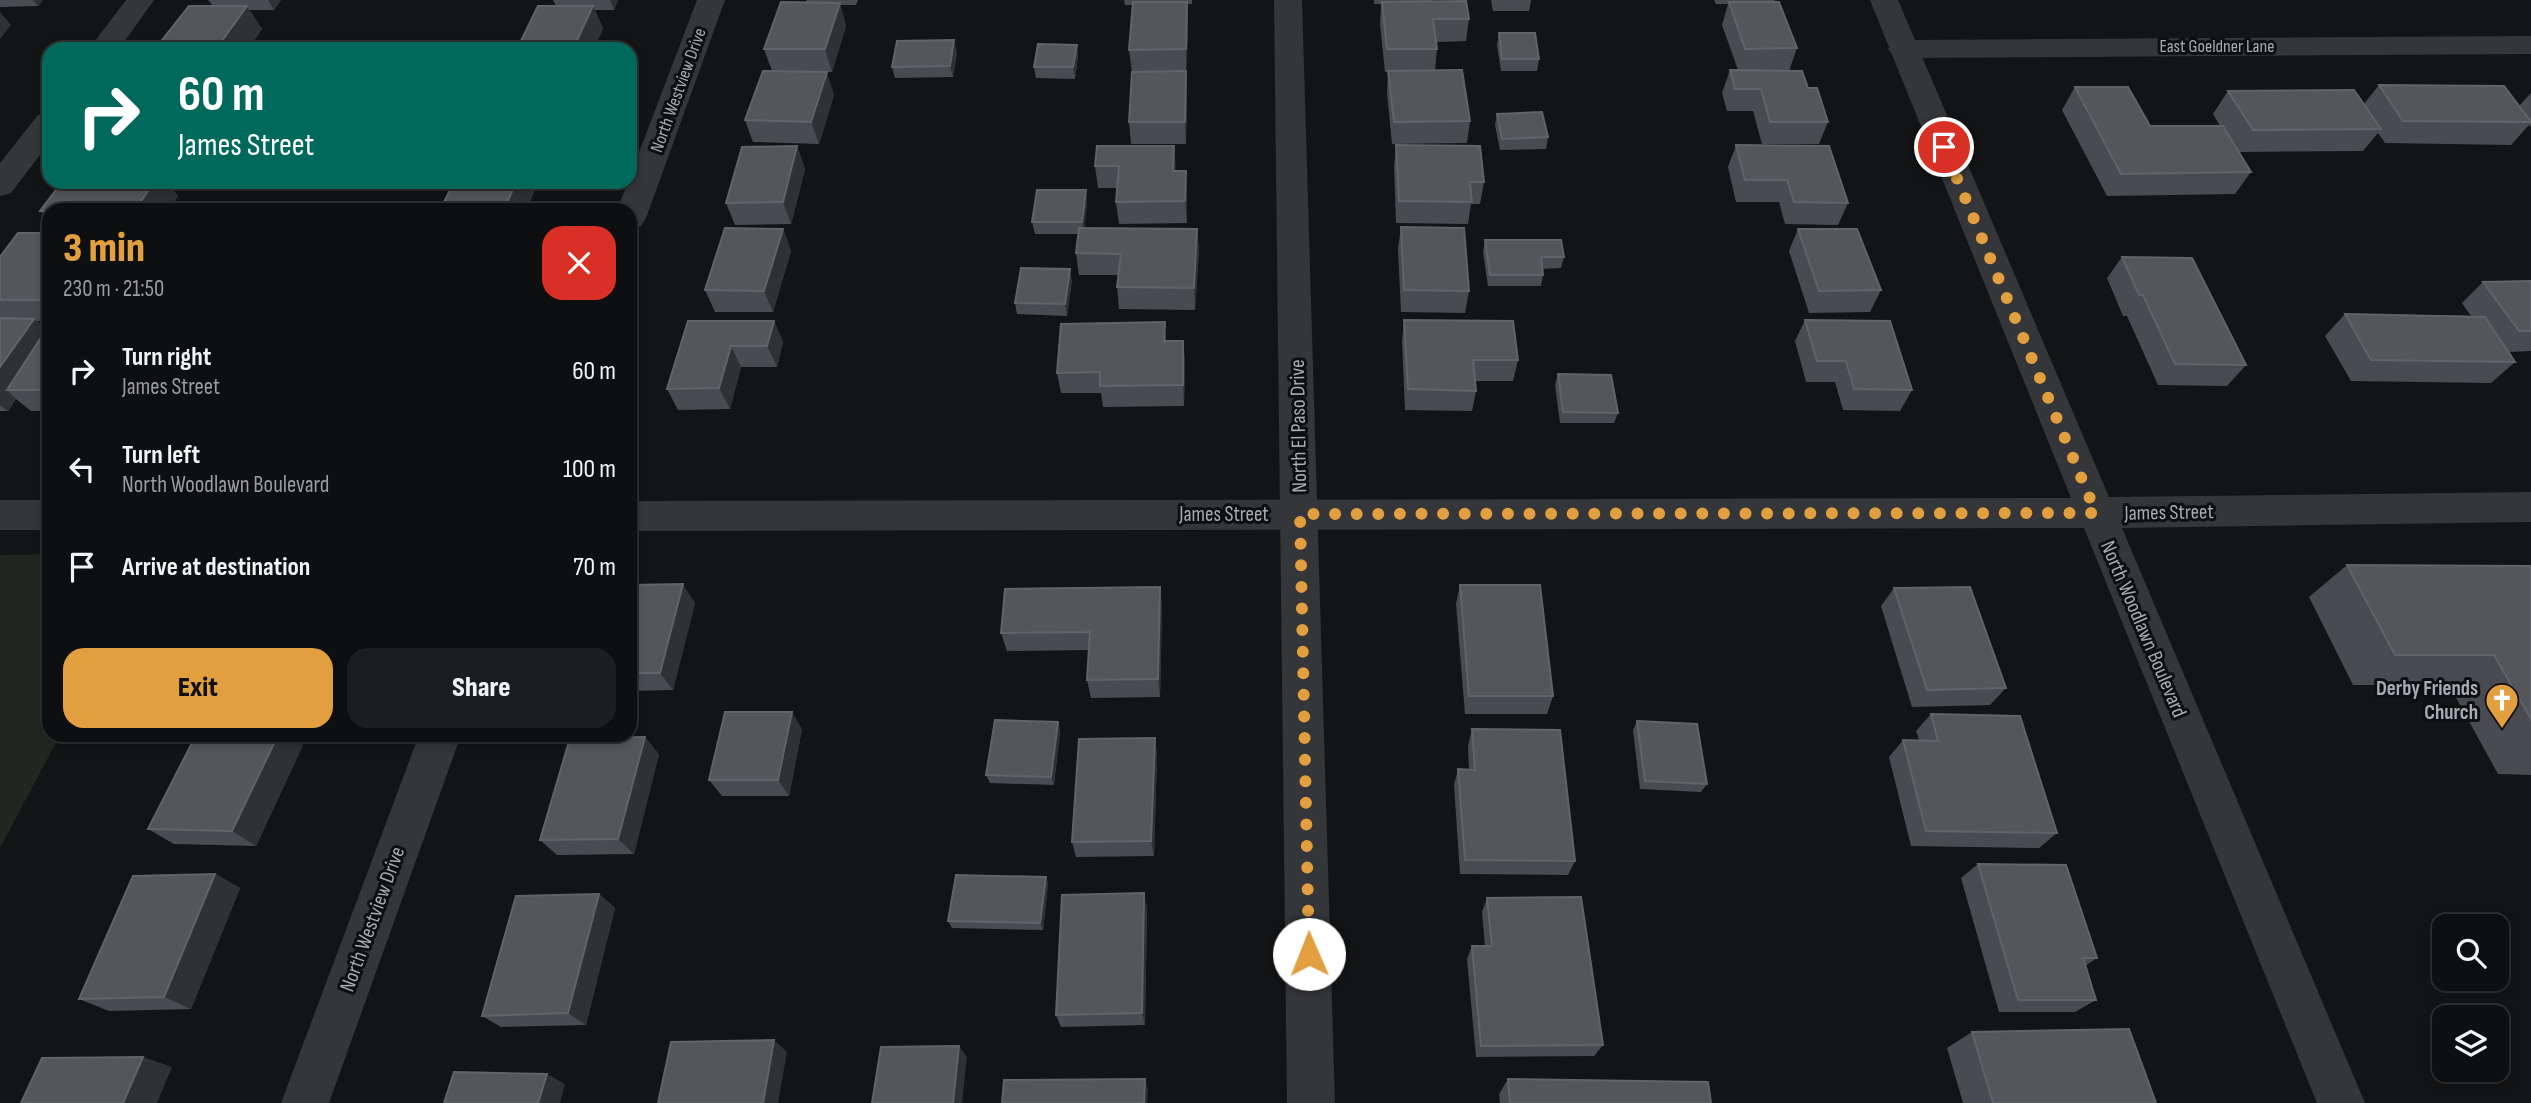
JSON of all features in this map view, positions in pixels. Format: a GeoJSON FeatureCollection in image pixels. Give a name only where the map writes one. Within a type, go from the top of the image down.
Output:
{"type":"FeatureCollection","features":[{"type":"Feature","properties":{"kind":"street"},"geometry":{"type":"LineString","coordinates":[[109,42],[140,0]]}},
{"type":"Feature","properties":{"kind":"street","name":"North Westview Drive"},"geometry":{"type":"LineString","coordinates":[[636,203],[711,0]]}},
{"type":"Feature","properties":{"kind":"street","name":"North El Paso Drive"},"geometry":{"type":"LineString","coordinates":[[1288,0],[1311,1103]]}},
{"type":"Feature","properties":{"kind":"street","name":"North Woodlawn Boulevard"},"geometry":{"type":"LineString","coordinates":[[1884,0],[2341,1103]]}},
{"type":"Feature","properties":{"kind":"street","name":"East Goeldner Lane"},"geometry":{"type":"LineString","coordinates":[[1903,49],[2531,45]]}},
{"type":"Feature","properties":{"kind":"street"},"geometry":{"type":"LineString","coordinates":[[0,185],[42,131]]}},
{"type":"Feature","properties":{"kind":"street","name":"James Street"},"geometry":{"type":"LineString","coordinates":[[637,516],[2096,513],[2531,507]]}},
{"type":"Feature","properties":{"kind":"street"},"geometry":{"type":"LineString","coordinates":[[0,514],[42,515]]}},
{"type":"Feature","properties":{"kind":"street","name":"North Westview Drive"},"geometry":{"type":"LineString","coordinates":[[305,1103],[437,742]]}},
{"type":"Feature","properties":{"kind":"shaded area"},"geometry":{"type":"Polygon","coordinates":[[[42,554],[42,742],[56,742],[0,848],[0,555],[42,554]]]}},
{"type":"Feature","properties":{"kind":"building"},"geometry":{"type":"Polygon","coordinates":[[[1466,1],[1469,19],[1433,19],[1437,49],[1387,49],[1382,2],[1466,1]]]}},
{"type":"Feature","properties":{"kind":"building"},"geometry":{"type":"Polygon","coordinates":[[[781,2],[840,3],[825,49],[764,49],[781,2]]]}},
{"type":"Feature","properties":{"kind":"building"},"geometry":{"type":"Polygon","coordinates":[[[1133,2],[1187,2],[1186,49],[1129,50],[1133,2]]]}},
{"type":"Feature","properties":{"kind":"building"},"geometry":{"type":"Polygon","coordinates":[[[1729,2],[1779,2],[1797,48],[1745,49],[1729,2]]]}},
{"type":"Feature","properties":{"kind":"building"},"geometry":{"type":"Polygon","coordinates":[[[189,6],[247,6],[221,42],[161,42],[189,6]]]}},
{"type":"Feature","properties":{"kind":"building"},"geometry":{"type":"Polygon","coordinates":[[[538,6],[593,6],[576,42],[520,42],[538,6]]]}},
{"type":"Feature","properties":{"kind":"building"},"geometry":{"type":"Polygon","coordinates":[[[1499,33],[1535,33],[1539,59],[1502,59],[1499,33]]]}},
{"type":"Feature","properties":{"kind":"building"},"geometry":{"type":"Polygon","coordinates":[[[954,40],[950,66],[892,67],[897,41],[954,40]]]}},
{"type":"Feature","properties":{"kind":"building"},"geometry":{"type":"Polygon","coordinates":[[[1038,44],[1077,45],[1073,67],[1034,67],[1038,44]]]}},
{"type":"Feature","properties":{"kind":"building"},"geometry":{"type":"Polygon","coordinates":[[[1462,70],[1470,121],[1394,122],[1388,71],[1462,70]]]}},
{"type":"Feature","properties":{"kind":"building"},"geometry":{"type":"Polygon","coordinates":[[[1730,70],[1802,71],[1808,88],[1817,88],[1828,122],[1770,122],[1761,89],[1735,89],[1730,70]]]}},
{"type":"Feature","properties":{"kind":"building"},"geometry":{"type":"Polygon","coordinates":[[[763,71],[827,72],[811,122],[745,120],[763,71]]]}},
{"type":"Feature","properties":{"kind":"building"},"geometry":{"type":"Polygon","coordinates":[[[1186,71],[1185,122],[1129,122],[1132,72],[1186,71]]]}},
{"type":"Feature","properties":{"kind":"building"},"geometry":{"type":"Polygon","coordinates":[[[2379,85],[2504,86],[2531,122],[2403,121],[2379,85]]]}},
{"type":"Feature","properties":{"kind":"building"},"geometry":{"type":"Polygon","coordinates":[[[2075,87],[2128,87],[2150,126],[2223,126],[2251,172],[2121,174],[2075,87]]]}},
{"type":"Feature","properties":{"kind":"building"},"geometry":{"type":"Polygon","coordinates":[[[2354,90],[2381,129],[2253,130],[2228,91],[2354,90]]]}},
{"type":"Feature","properties":{"kind":"building"},"geometry":{"type":"Polygon","coordinates":[[[1542,112],[1548,137],[1502,139],[1497,114],[1542,112]]]}},
{"type":"Feature","properties":{"kind":"building"},"geometry":{"type":"Polygon","coordinates":[[[1396,145],[1480,146],[1484,182],[1470,182],[1472,202],[1399,201],[1396,145]]]}},
{"type":"Feature","properties":{"kind":"building"},"geometry":{"type":"Polygon","coordinates":[[[1736,145],[1829,146],[1848,203],[1794,202],[1787,180],[1745,180],[1736,145]]]}},
{"type":"Feature","properties":{"kind":"building"},"geometry":{"type":"Polygon","coordinates":[[[797,146],[783,202],[726,203],[742,147],[797,146]]]}},
{"type":"Feature","properties":{"kind":"building"},"geometry":{"type":"Polygon","coordinates":[[[1097,146],[1174,146],[1173,171],[1186,171],[1185,201],[1116,202],[1119,166],[1095,166],[1097,146]]]}},
{"type":"Feature","properties":{"kind":"building"},"geometry":{"type":"Polygon","coordinates":[[[57,189],[149,189],[140,203],[46,203],[57,189]]]}},
{"type":"Feature","properties":{"kind":"building"},"geometry":{"type":"Polygon","coordinates":[[[450,189],[513,189],[507,203],[444,203],[450,189]]]}},
{"type":"Feature","properties":{"kind":"building"},"geometry":{"type":"Polygon","coordinates":[[[1037,190],[1086,190],[1082,222],[1032,222],[1037,190]]]}},
{"type":"Feature","properties":{"kind":"building"},"geometry":{"type":"Polygon","coordinates":[[[1401,227],[1464,228],[1469,291],[1404,290],[1401,227]]]}},
{"type":"Feature","properties":{"kind":"building"},"geometry":{"type":"Polygon","coordinates":[[[725,228],[783,229],[764,291],[705,290],[725,228]]]}},
{"type":"Feature","properties":{"kind":"building"},"geometry":{"type":"Polygon","coordinates":[[[1079,228],[1197,229],[1194,288],[1117,287],[1121,254],[1076,253],[1079,228]]]}},
{"type":"Feature","properties":{"kind":"building"},"geometry":{"type":"Polygon","coordinates":[[[1798,229],[1857,229],[1881,290],[1819,291],[1798,229]]]}},
{"type":"Feature","properties":{"kind":"building"},"geometry":{"type":"Polygon","coordinates":[[[18,233],[42,233],[42,300],[0,300],[0,257],[18,233]]]}},
{"type":"Feature","properties":{"kind":"building"},"geometry":{"type":"Polygon","coordinates":[[[1485,240],[1561,240],[1564,257],[1541,257],[1543,275],[1490,275],[1485,240]]]}},
{"type":"Feature","properties":{"kind":"building"},"geometry":{"type":"Polygon","coordinates":[[[2122,257],[2192,258],[2246,365],[2175,364],[2122,257]]]}},
{"type":"Feature","properties":{"kind":"building"},"geometry":{"type":"Polygon","coordinates":[[[1021,268],[1070,269],[1065,304],[1015,303],[1021,268]]]}},
{"type":"Feature","properties":{"kind":"building"},"geometry":{"type":"Polygon","coordinates":[[[2531,281],[2531,331],[2519,331],[2483,282],[2531,281]]]}},
{"type":"Feature","properties":{"kind":"building"},"geometry":{"type":"Polygon","coordinates":[[[2345,314],[2485,317],[2515,362],[2371,360],[2345,314]]]}},
{"type":"Feature","properties":{"kind":"building"},"geometry":{"type":"Polygon","coordinates":[[[0,318],[34,319],[0,367],[0,318]]]}},
{"type":"Feature","properties":{"kind":"building"},"geometry":{"type":"Polygon","coordinates":[[[1404,320],[1513,321],[1518,360],[1473,360],[1476,391],[1408,389],[1404,320]]]}},
{"type":"Feature","properties":{"kind":"building"},"geometry":{"type":"Polygon","coordinates":[[[1805,320],[1890,321],[1912,390],[1854,389],[1846,361],[1817,361],[1805,320]]]}},
{"type":"Feature","properties":{"kind":"building"},"geometry":{"type":"Polygon","coordinates":[[[688,321],[774,321],[767,346],[731,346],[719,388],[667,389],[688,321]]]}},
{"type":"Feature","properties":{"kind":"building"},"geometry":{"type":"Polygon","coordinates":[[[1165,322],[1164,341],[1183,341],[1183,385],[1100,386],[1100,372],[1057,373],[1061,324],[1165,322]]]}},
{"type":"Feature","properties":{"kind":"building"},"geometry":{"type":"Polygon","coordinates":[[[40,339],[42,339],[42,390],[7,390],[40,339]]]}},
{"type":"Feature","properties":{"kind":"building"},"geometry":{"type":"Polygon","coordinates":[[[1558,374],[1611,375],[1618,413],[1563,412],[1558,374]]]}},
{"type":"Feature","properties":{"kind":"building"},"geometry":{"type":"Polygon","coordinates":[[[2347,565],[2531,566],[2531,719],[2494,655],[2395,655],[2347,565]]]}},
{"type":"Feature","properties":{"kind":"building"},"geometry":{"type":"Polygon","coordinates":[[[683,584],[660,673],[637,673],[637,585],[683,584]]]}},
{"type":"Feature","properties":{"kind":"building"},"geometry":{"type":"Polygon","coordinates":[[[1460,585],[1540,585],[1553,696],[1469,696],[1460,585]]]}},
{"type":"Feature","properties":{"kind":"building"},"geometry":{"type":"Polygon","coordinates":[[[1160,587],[1158,679],[1087,680],[1090,632],[1001,633],[1005,589],[1160,587]]]}},
{"type":"Feature","properties":{"kind":"building"},"geometry":{"type":"Polygon","coordinates":[[[1970,587],[2006,688],[1927,690],[1894,588],[1970,587]]]}},
{"type":"Feature","properties":{"kind":"building"},"geometry":{"type":"Polygon","coordinates":[[[725,712],[792,712],[778,780],[709,780],[725,712]]]}},
{"type":"Feature","properties":{"kind":"building"},"geometry":{"type":"Polygon","coordinates":[[[1931,714],[2020,716],[2057,833],[1926,831],[1903,740],[1938,741],[1931,714]]]}},
{"type":"Feature","properties":{"kind":"building"},"geometry":{"type":"Polygon","coordinates":[[[995,720],[1058,722],[1051,777],[986,775],[995,720]]]}},
{"type":"Feature","properties":{"kind":"building"},"geometry":{"type":"Polygon","coordinates":[[[1637,721],[1697,724],[1707,784],[1645,781],[1637,721]]]}},
{"type":"Feature","properties":{"kind":"building"},"geometry":{"type":"Polygon","coordinates":[[[1472,729],[1560,730],[1575,861],[1465,860],[1458,769],[1475,770],[1472,729]]]}},
{"type":"Feature","properties":{"kind":"building"},"geometry":{"type":"Polygon","coordinates":[[[637,737],[645,737],[618,839],[540,840],[569,742],[637,742],[637,737]]]}},
{"type":"Feature","properties":{"kind":"building"},"geometry":{"type":"Polygon","coordinates":[[[1155,738],[1151,841],[1072,842],[1079,739],[1155,738]]]}},
{"type":"Feature","properties":{"kind":"building"},"geometry":{"type":"Polygon","coordinates":[[[192,742],[275,742],[232,831],[148,829],[192,742]]]}},
{"type":"Feature","properties":{"kind":"building"},"geometry":{"type":"Polygon","coordinates":[[[1978,864],[2066,865],[2097,958],[2083,958],[2096,1000],[2018,1000],[1978,864]]]}},
{"type":"Feature","properties":{"kind":"building"},"geometry":{"type":"Polygon","coordinates":[[[215,874],[164,997],[79,999],[133,876],[215,874]]]}},
{"type":"Feature","properties":{"kind":"building"},"geometry":{"type":"Polygon","coordinates":[[[956,875],[1046,877],[1040,923],[948,921],[956,875]]]}},
{"type":"Feature","properties":{"kind":"building"},"geometry":{"type":"Polygon","coordinates":[[[1144,893],[1142,1013],[1056,1015],[1062,895],[1144,893]]]}},
{"type":"Feature","properties":{"kind":"building"},"geometry":{"type":"Polygon","coordinates":[[[599,894],[568,1013],[482,1016],[516,896],[599,894]]]}},
{"type":"Feature","properties":{"kind":"building"},"geometry":{"type":"Polygon","coordinates":[[[1581,897],[1603,1045],[1481,1046],[1472,946],[1492,946],[1487,898],[1581,897]]]}},
{"type":"Feature","properties":{"kind":"building"},"geometry":{"type":"Polygon","coordinates":[[[2129,1029],[2156,1103],[1993,1103],[1972,1032],[2129,1029]]]}},
{"type":"Feature","properties":{"kind":"building"},"geometry":{"type":"Polygon","coordinates":[[[774,1040],[763,1103],[658,1103],[671,1042],[774,1040]]]}},
{"type":"Feature","properties":{"kind":"building"},"geometry":{"type":"Polygon","coordinates":[[[959,1046],[953,1103],[872,1103],[881,1047],[959,1046]]]}},
{"type":"Feature","properties":{"kind":"building"},"geometry":{"type":"Polygon","coordinates":[[[143,1057],[123,1103],[21,1103],[42,1058],[143,1057]]]}},
{"type":"Feature","properties":{"kind":"building"},"geometry":{"type":"Polygon","coordinates":[[[454,1072],[547,1074],[538,1103],[444,1103],[454,1072]]]}},
{"type":"Feature","properties":{"kind":"building"},"geometry":{"type":"Polygon","coordinates":[[[1145,1079],[1144,1103],[1002,1103],[1004,1080],[1145,1079]]]}},
{"type":"Feature","properties":{"kind":"building"},"geometry":{"type":"Polygon","coordinates":[[[1508,1079],[1708,1082],[1711,1103],[1510,1103],[1508,1079]]]}},
{"type":"Feature","properties":{"kind":"place","name":"Derby Friends Church"},"geometry":{"type":"Point","coordinates":[2502,730]}},
{"type":"Feature","properties":{"kind":"route"},"geometry":{"type":"LineString","coordinates":[[1309,954],[1300,514],[2096,513],[1944,147]]}}]}
